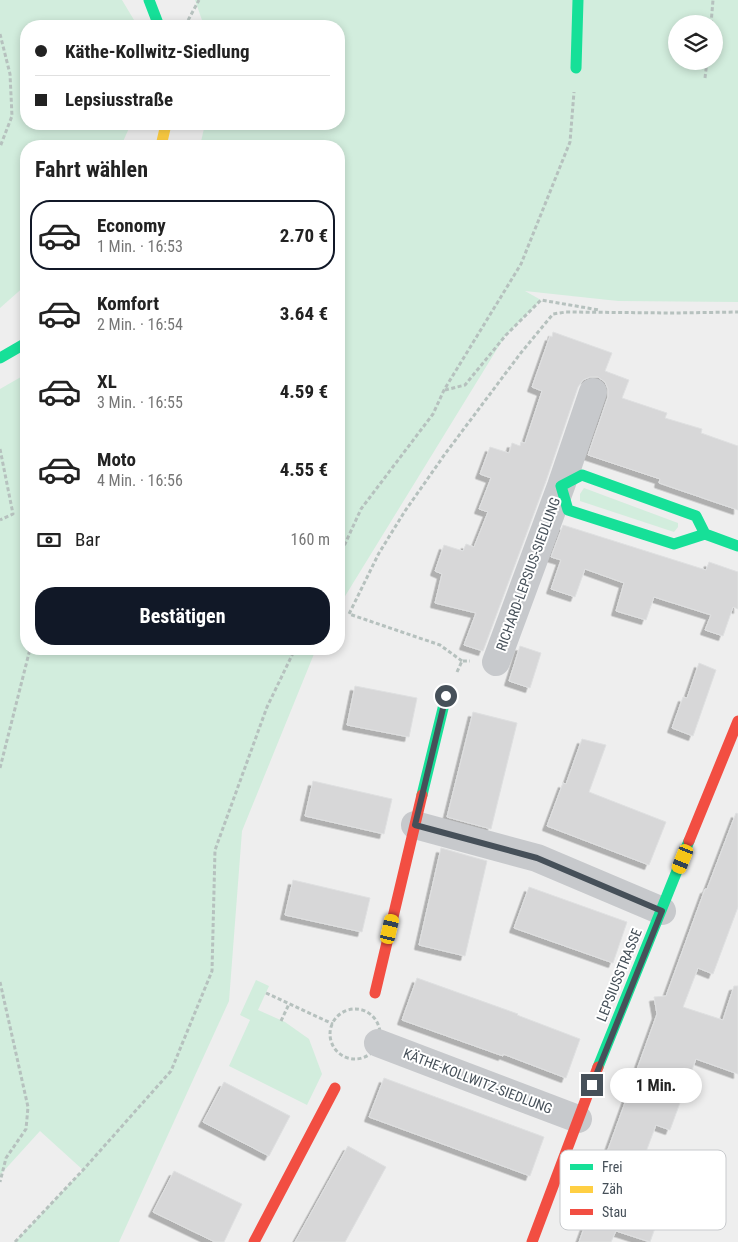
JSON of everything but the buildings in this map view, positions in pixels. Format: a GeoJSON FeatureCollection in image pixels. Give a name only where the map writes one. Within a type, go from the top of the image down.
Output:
{"type":"FeatureCollection","features":[{"type":"Feature","properties":{"kind":"street"},"geometry":{"type":"LineString","coordinates":[[149,0],[157,20]]}},
{"type":"Feature","properties":{"kind":"street"},"geometry":{"type":"LineString","coordinates":[[576,68],[578,0]]}},
{"type":"Feature","properties":{"kind":"street"},"geometry":{"type":"LineString","coordinates":[[0,358],[20,346]]}},
{"type":"Feature","properties":{"kind":"street","name":"RICHARD-LEPSIUS-SIEDLUNG"},"geometry":{"type":"LineString","coordinates":[[496,662],[561,486],[593,392]]}},
{"type":"Feature","properties":{"kind":"street","name":"RICHARD-LEPSIUS-SIEDLUNG"},"geometry":{"type":"LineString","coordinates":[[582,475],[696,516],[705,534],[674,544],[568,510],[561,486],[582,475]]}},
{"type":"Feature","properties":{"kind":"street"},"geometry":{"type":"LineString","coordinates":[[705,534],[738,546]]}},
{"type":"Feature","properties":{"kind":"street"},"geometry":{"type":"LineString","coordinates":[[375,993],[446,696]]}},
{"type":"Feature","properties":{"kind":"street","name":"LEPSIUSSTRASSE"},"geometry":{"type":"LineString","coordinates":[[567,1150],[662,911],[736,733]]}},
{"type":"Feature","properties":{"kind":"street"},"geometry":{"type":"LineString","coordinates":[[415,825],[537,858],[662,911]]}},
{"type":"Feature","properties":{"kind":"street","name":"KÄTHE-KOLLWITZ-SIEDLUNG"},"geometry":{"type":"LineString","coordinates":[[378,1044],[578,1120]]}},
{"type":"Feature","properties":{"kind":"street"},"geometry":{"type":"LineString","coordinates":[[258,1241],[335,1088]]}},
{"type":"Feature","properties":{"kind":"street","name":"LEPSIUSSTRASSE"},"geometry":{"type":"LineString","coordinates":[[532,1242],[560,1168]]}},
{"type":"Feature","properties":{"kind":"path"},"geometry":{"type":"LineString","coordinates":[[188,20],[199,0]]}},
{"type":"Feature","properties":{"kind":"path"},"geometry":{"type":"LineString","coordinates":[[712,15],[713,0]]}},
{"type":"Feature","properties":{"kind":"path"},"geometry":{"type":"LineString","coordinates":[[0,34],[10,74],[12,116],[0,147]]}},
{"type":"Feature","properties":{"kind":"path"},"geometry":{"type":"LineString","coordinates":[[345,544],[362,509],[433,414],[444,390],[522,264],[570,142],[576,68]]}},
{"type":"Feature","properties":{"kind":"path"},"geometry":{"type":"LineString","coordinates":[[705,78],[706,70]]}},
{"type":"Feature","properties":{"kind":"path"},"geometry":{"type":"LineString","coordinates":[[444,390],[465,385],[506,335],[541,300],[608,312]]}},
{"type":"Feature","properties":{"kind":"path"},"geometry":{"type":"LineString","coordinates":[[496,662],[462,661],[440,645],[349,614],[379,553],[405,511],[479,407],[553,314],[566,312],[738,312]]}},
{"type":"Feature","properties":{"kind":"path"},"geometry":{"type":"LineString","coordinates":[[0,449],[13,514],[0,520]]}},
{"type":"Feature","properties":{"kind":"path"},"geometry":{"type":"LineString","coordinates":[[0,768],[28,655]]}},
{"type":"Feature","properties":{"kind":"path"},"geometry":{"type":"LineString","coordinates":[[15,1242],[171,1072],[212,971],[215,850],[267,707],[292,655]]}},
{"type":"Feature","properties":{"kind":"path"},"geometry":{"type":"LineString","coordinates":[[446,696],[462,661]]}},
{"type":"Feature","properties":{"kind":"path"},"geometry":{"type":"LineString","coordinates":[[0,982],[28,1107],[26,1129],[6,1158],[0,1182]]}},
{"type":"Feature","properties":{"kind":"path"},"geometry":{"type":"LineString","coordinates":[[266,993],[332,1024]]}},
{"type":"Feature","properties":{"kind":"path"},"geometry":{"type":"LineString","coordinates":[[282,1021],[289,1004]]}},
{"type":"Feature","properties":{"kind":"green space"},"geometry":{"type":"Polygon","coordinates":[[[0,0],[122,0],[134,20],[20,20],[20,130],[128,130],[124,140],[20,140],[20,290],[0,308],[0,0]]]}},
{"type":"Feature","properties":{"kind":"green space"},"geometry":{"type":"Polygon","coordinates":[[[195,0],[738,0],[738,302],[618,301],[525,291],[541,300],[505,336],[345,596],[345,140],[201,140],[204,130],[345,130],[345,20],[202,20],[195,0]]]}},
{"type":"Feature","properties":{"kind":"green space"},"geometry":{"type":"Polygon","coordinates":[[[20,377],[20,655],[314,655],[242,831],[229,1001],[119,1242],[15,1242],[83,1170],[40,1131],[0,1175],[0,389],[20,377]]]}},
{"type":"Feature","properties":{"kind":"green space"},"geometry":{"type":"Polygon","coordinates":[[[584,488],[678,523],[678,527],[674,532],[580,501],[580,494],[584,488]]]}},
{"type":"Feature","properties":{"kind":"green space"},"geometry":{"type":"Polygon","coordinates":[[[256,980],[269,986],[258,1010],[285,1022],[309,1039],[322,1074],[307,1105],[229,1066],[250,1020],[240,1015],[256,980]]]}},
{"type":"Feature","properties":{"kind":"traffic: fast"},"geometry":{"type":"LineString","coordinates":[[149,0],[157,20]]}},
{"type":"Feature","properties":{"kind":"traffic: fast"},"geometry":{"type":"LineString","coordinates":[[576,68],[578,0]]}},
{"type":"Feature","properties":{"kind":"traffic: fast"},"geometry":{"type":"LineString","coordinates":[[0,358],[20,346]]}},
{"type":"Feature","properties":{"kind":"traffic: fast"},"geometry":{"type":"LineString","coordinates":[[705,534],[696,516],[582,475],[561,486],[568,510],[674,544],[705,534],[738,546]]}},
{"type":"Feature","properties":{"kind":"traffic: fast"},"geometry":{"type":"LineString","coordinates":[[422,795],[446,696]]}},
{"type":"Feature","properties":{"kind":"traffic: fast"},"geometry":{"type":"LineString","coordinates":[[598,1067],[689,841]]}},
{"type":"Feature","properties":{"kind":"traffic: slow"},"geometry":{"type":"LineString","coordinates":[[162,140],[165,130]]}},
{"type":"Feature","properties":{"kind":"traffic: jam"},"geometry":{"type":"LineString","coordinates":[[689,841],[738,721]]}},
{"type":"Feature","properties":{"kind":"traffic: jam"},"geometry":{"type":"LineString","coordinates":[[375,993],[422,795]]}},
{"type":"Feature","properties":{"kind":"traffic: jam"},"geometry":{"type":"LineString","coordinates":[[567,1150],[598,1067]]}},
{"type":"Feature","properties":{"kind":"traffic: jam"},"geometry":{"type":"LineString","coordinates":[[254,1242],[335,1088]]}},
{"type":"Feature","properties":{"kind":"traffic: jam"},"geometry":{"type":"LineString","coordinates":[[532,1242],[560,1168]]}},
{"type":"Feature","properties":{"kind":"route"},"geometry":{"type":"LineString","coordinates":[[446,696],[415,825],[507,848],[537,858],[662,911],[592,1085]]}}]}
